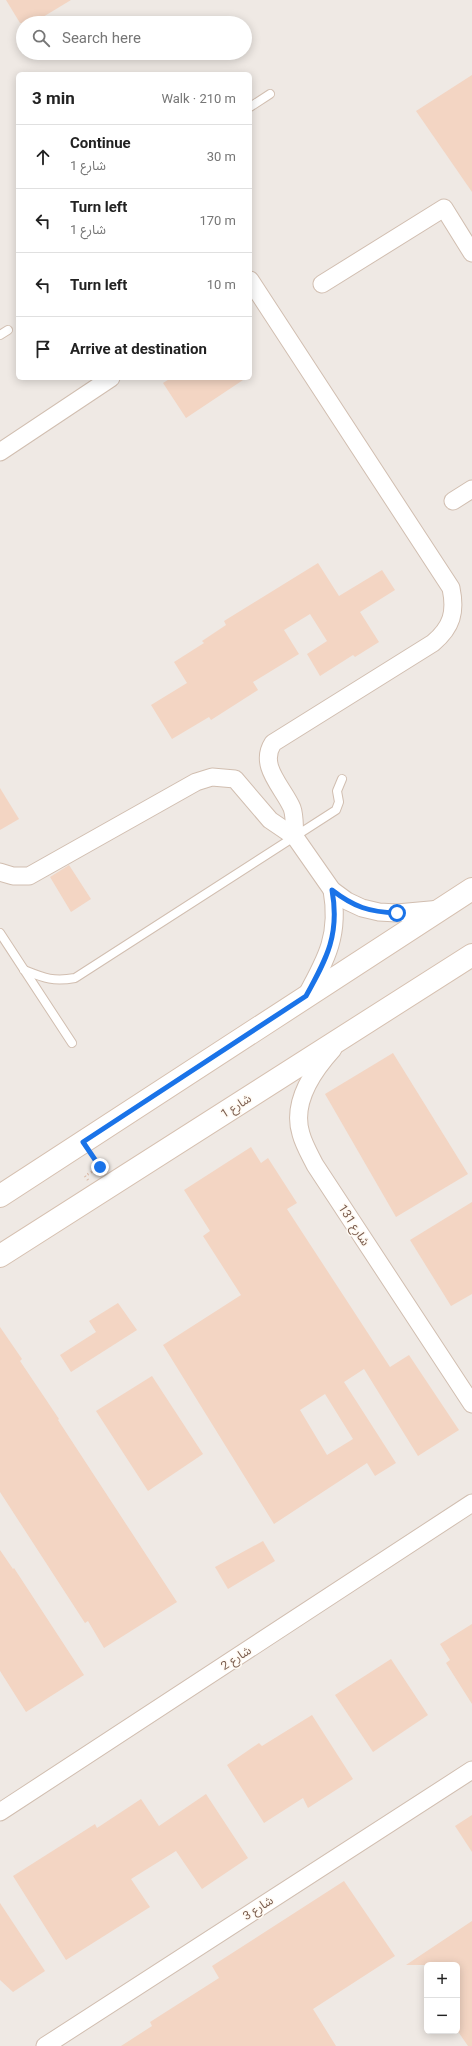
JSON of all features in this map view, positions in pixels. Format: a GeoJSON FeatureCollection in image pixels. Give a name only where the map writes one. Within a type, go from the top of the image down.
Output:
{"type":"FeatureCollection","features":[{"type":"Feature","properties":{"kind":"street"},"geometry":{"type":"LineString","coordinates":[[322,284],[444,208],[472,253]]}},
{"type":"Feature","properties":{"kind":"street"},"geometry":{"type":"LineString","coordinates":[[252,283],[451,588],[453,600],[452,618],[445,633],[433,643],[274,743],[268,752],[268,763],[292,809],[295,836]]}},
{"type":"Feature","properties":{"kind":"street"},"geometry":{"type":"LineString","coordinates":[[0,452],[108,380]]}},
{"type":"Feature","properties":{"kind":"street"},"geometry":{"type":"LineString","coordinates":[[453,501],[472,489]]}},
{"type":"Feature","properties":{"kind":"street"},"geometry":{"type":"LineString","coordinates":[[0,872],[13,876],[29,876],[196,782],[212,777],[235,779],[270,820],[295,836],[332,890],[347,901],[362,908],[379,912],[397,913],[441,909]]}},
{"type":"Feature","properties":{"kind":"street"},"geometry":{"type":"LineString","coordinates":[[1,1195],[472,889]]}},
{"type":"Feature","properties":{"kind":"street"},"geometry":{"type":"LineString","coordinates":[[306,996],[324,964],[332,944],[335,926],[335,908],[332,890]]}},
{"type":"Feature","properties":{"kind":"street","name":"شارع 1"},"geometry":{"type":"LineString","coordinates":[[0,1256],[472,955]]}},
{"type":"Feature","properties":{"kind":"street","name":"شارع 131"},"geometry":{"type":"LineString","coordinates":[[341,1039],[316,1069],[306,1086],[299,1119],[302,1140],[315,1165],[472,1404]]}},
{"type":"Feature","properties":{"kind":"street","name":"شارع 2"},"geometry":{"type":"LineString","coordinates":[[0,1812],[472,1503]]}},
{"type":"Feature","properties":{"kind":"street","name":"شارع 3"},"geometry":{"type":"LineString","coordinates":[[45,2046],[472,1770]]}},
{"type":"Feature","properties":{"kind":"lane"},"geometry":{"type":"LineString","coordinates":[[252,105],[270,94]]}},
{"type":"Feature","properties":{"kind":"lane"},"geometry":{"type":"LineString","coordinates":[[0,335],[8,330]]}},
{"type":"Feature","properties":{"kind":"lane"},"geometry":{"type":"LineString","coordinates":[[24,970],[46,979],[60,981],[75,978],[336,810],[339,802],[337,791],[342,779]]}},
{"type":"Feature","properties":{"kind":"lane"},"geometry":{"type":"LineString","coordinates":[[0,933],[72,1043]]}},
{"type":"Feature","properties":{"kind":"path"},"geometry":{"type":"LineString","coordinates":[[83,1142],[100,1167],[85,1176],[97,1194]]}},
{"type":"Feature","properties":{"kind":"shaded area"},"geometry":{"type":"Polygon","coordinates":[[[0,0],[472,0],[472,2046],[0,2046],[0,0]]]}},
{"type":"Feature","properties":{"kind":"building"},"geometry":{"type":"Polygon","coordinates":[[[6,0],[71,0],[45,16],[16,16],[6,0]]]}},
{"type":"Feature","properties":{"kind":"building"},"geometry":{"type":"Polygon","coordinates":[[[472,75],[472,192],[416,111],[472,75]]]}},
{"type":"Feature","properties":{"kind":"building"},"geometry":{"type":"Polygon","coordinates":[[[168,380],[243,380],[186,418],[163,383],[168,380]]]}},
{"type":"Feature","properties":{"kind":"building"},"geometry":{"type":"Polygon","coordinates":[[[318,563],[339,596],[382,570],[395,590],[360,612],[379,642],[355,657],[353,655],[320,676],[307,654],[327,641],[310,614],[284,630],[299,654],[253,682],[258,690],[211,720],[209,717],[172,739],[151,705],[187,683],[174,662],[204,643],[202,641],[226,625],[224,621],[318,563]]]}},
{"type":"Feature","properties":{"kind":"building"},"geometry":{"type":"Polygon","coordinates":[[[0,788],[19,819],[0,830],[0,788]]]}},
{"type":"Feature","properties":{"kind":"building"},"geometry":{"type":"Polygon","coordinates":[[[69,865],[91,899],[71,912],[50,877],[69,865]]]}},
{"type":"Feature","properties":{"kind":"building"},"geometry":{"type":"Polygon","coordinates":[[[393,1053],[468,1174],[396,1217],[325,1094],[393,1053]]]}},
{"type":"Feature","properties":{"kind":"building"},"geometry":{"type":"Polygon","coordinates":[[[251,1147],[261,1163],[268,1158],[297,1203],[287,1209],[390,1367],[409,1355],[459,1430],[418,1456],[364,1369],[344,1382],[396,1463],[375,1476],[367,1463],[274,1524],[163,1345],[241,1295],[203,1236],[210,1231],[184,1190],[251,1147]],[[325,1394],[300,1410],[327,1455],[353,1439],[325,1394]]]}},
{"type":"Feature","properties":{"kind":"building"},"geometry":{"type":"Polygon","coordinates":[[[472,1202],[472,1294],[451,1306],[410,1240],[472,1202]]]}},
{"type":"Feature","properties":{"kind":"building"},"geometry":{"type":"Polygon","coordinates":[[[118,1303],[137,1330],[71,1372],[60,1355],[96,1332],[89,1321],[118,1303]]]}},
{"type":"Feature","properties":{"kind":"building"},"geometry":{"type":"Polygon","coordinates":[[[0,1327],[22,1359],[20,1361],[177,1602],[104,1648],[88,1621],[85,1623],[0,1492],[0,1327]]]}},
{"type":"Feature","properties":{"kind":"building"},"geometry":{"type":"Polygon","coordinates":[[[152,1376],[203,1454],[148,1491],[96,1411],[152,1376]]]}},
{"type":"Feature","properties":{"kind":"building"},"geometry":{"type":"Polygon","coordinates":[[[263,1541],[275,1561],[228,1589],[215,1567],[263,1541]]]}},
{"type":"Feature","properties":{"kind":"building"},"geometry":{"type":"Polygon","coordinates":[[[0,1550],[13,1569],[14,1568],[84,1675],[26,1712],[0,1671],[0,1550]]]}},
{"type":"Feature","properties":{"kind":"building"},"geometry":{"type":"Polygon","coordinates":[[[472,1624],[472,1704],[446,1663],[450,1660],[440,1644],[472,1624]]]}},
{"type":"Feature","properties":{"kind":"building"},"geometry":{"type":"Polygon","coordinates":[[[391,1659],[428,1715],[373,1752],[335,1695],[391,1659]]]}},
{"type":"Feature","properties":{"kind":"building"},"geometry":{"type":"Polygon","coordinates":[[[312,1715],[353,1779],[308,1808],[303,1798],[264,1823],[227,1765],[259,1743],[262,1746],[312,1715]]]}},
{"type":"Feature","properties":{"kind":"building"},"geometry":{"type":"Polygon","coordinates":[[[206,1794],[248,1858],[202,1889],[176,1851],[131,1879],[150,1907],[66,1960],[13,1876],[95,1824],[97,1828],[141,1799],[159,1826],[206,1794]]]}},
{"type":"Feature","properties":{"kind":"building"},"geometry":{"type":"Polygon","coordinates":[[[472,1815],[472,1852],[455,1826],[472,1815]]]}},
{"type":"Feature","properties":{"kind":"building"},"geometry":{"type":"Polygon","coordinates":[[[344,1881],[395,1956],[313,2009],[336,2046],[121,2046],[152,2026],[150,2022],[219,1978],[212,1966],[344,1881]]]}},
{"type":"Feature","properties":{"kind":"building"},"geometry":{"type":"Polygon","coordinates":[[[0,1903],[45,1971],[13,1992],[0,1980],[0,1903]]]}},
{"type":"Feature","properties":{"kind":"building"},"geometry":{"type":"Polygon","coordinates":[[[472,1921],[472,2046],[468,2046],[460,2034],[460,1962],[424,1962],[424,1965],[406,1965],[472,1921]]]}},
{"type":"Feature","properties":{"kind":"route"},"geometry":{"type":"LineString","coordinates":[[100,1167],[83,1142],[306,996],[324,964],[332,944],[335,926],[335,908],[332,890],[347,901],[362,908],[379,912],[397,913]]}}]}
